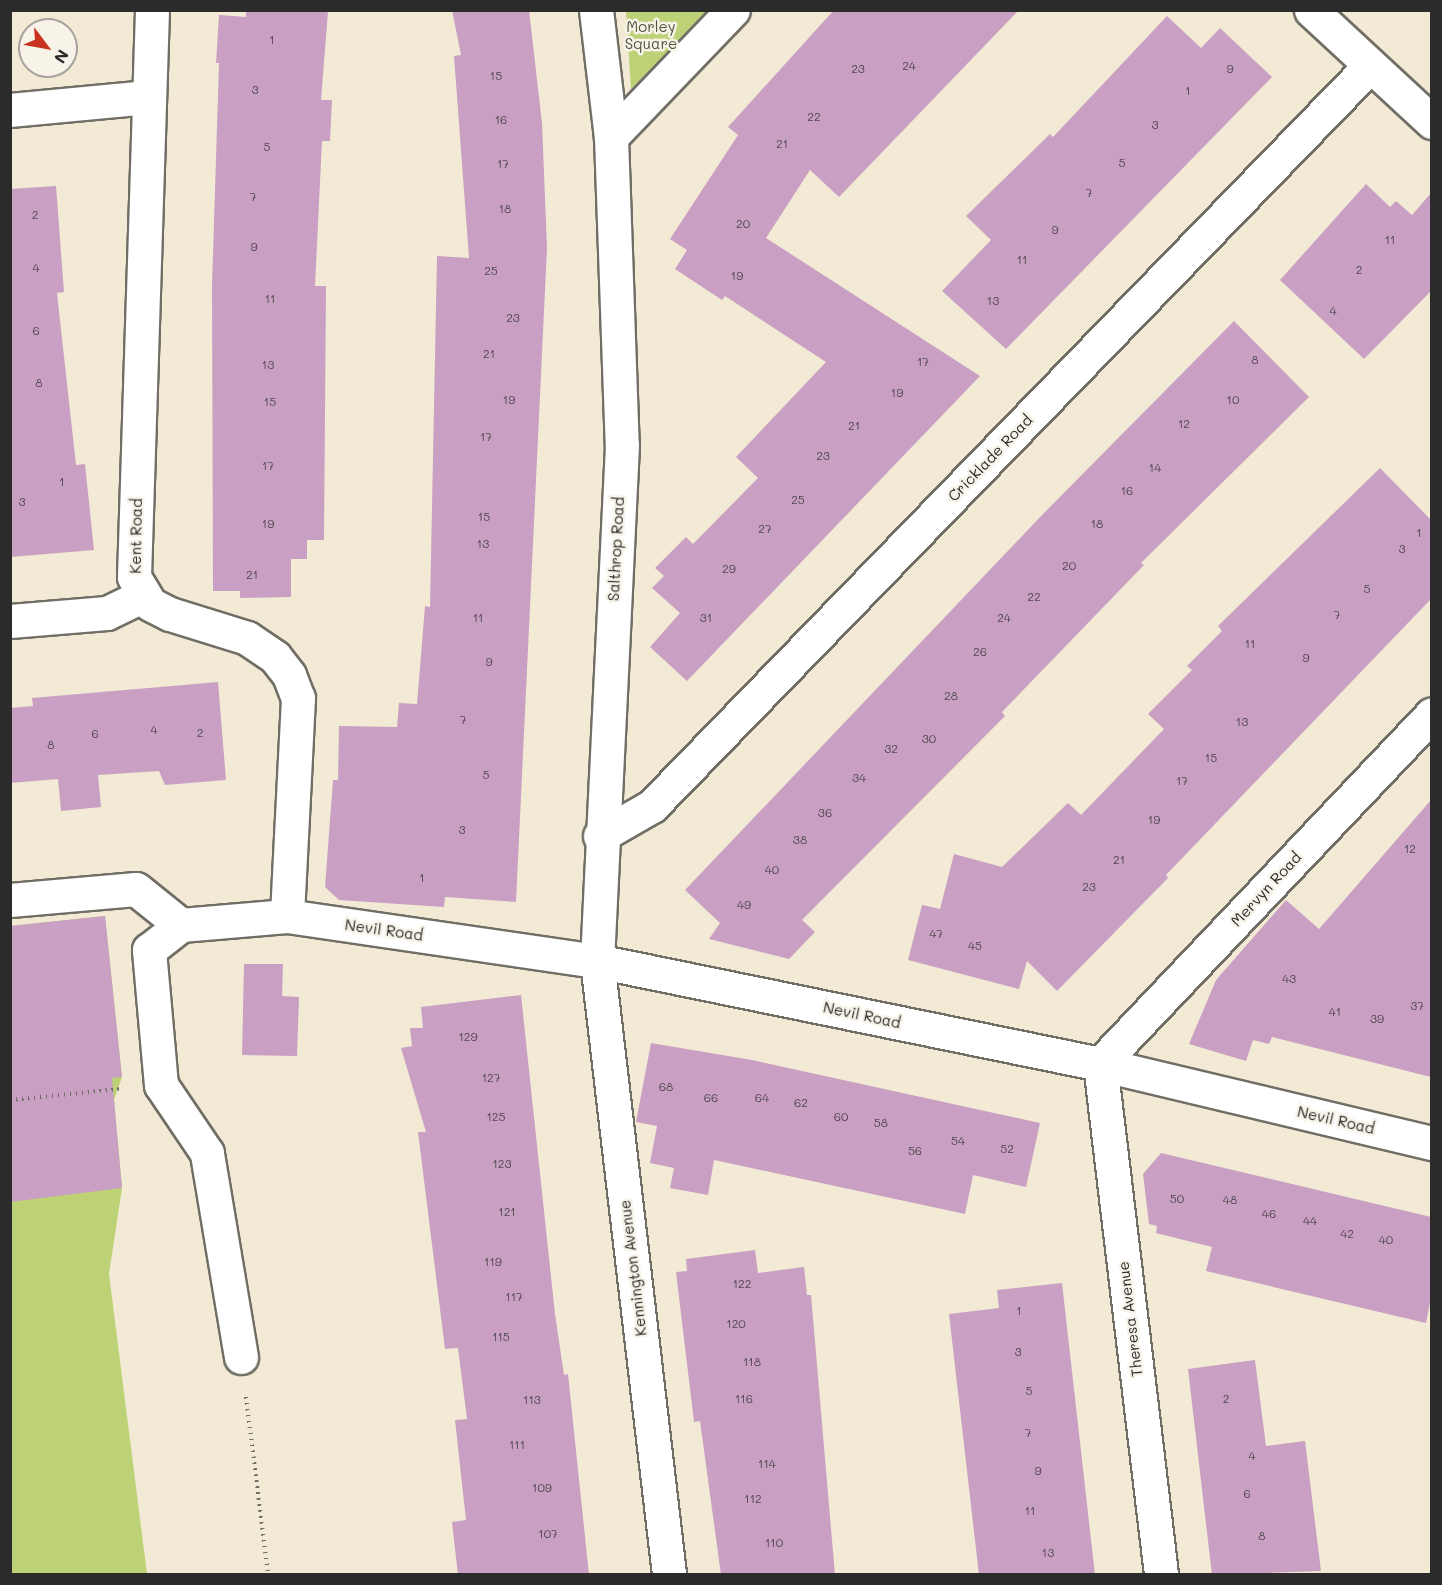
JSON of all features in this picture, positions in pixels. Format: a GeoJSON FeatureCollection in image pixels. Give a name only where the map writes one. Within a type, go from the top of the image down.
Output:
{"type":"FeatureCollection","features":[{"type":"Feature","properties":{"kind":"street","name":"Kent Road"},"geometry":{"type":"LineString","coordinates":[[152,10],[147,97],[134,577],[142,596],[170,614],[247,638],[275,657],[290,675],[298,698],[287,916]]}},
{"type":"Feature","properties":{"kind":"street"},"geometry":{"type":"LineString","coordinates":[[596,10],[611,136]]}},
{"type":"Feature","properties":{"kind":"street"},"geometry":{"type":"LineString","coordinates":[[611,136],[733,10]]}},
{"type":"Feature","properties":{"kind":"street"},"geometry":{"type":"LineString","coordinates":[[1311,10],[1369,67],[1431,122]]}},
{"type":"Feature","properties":{"kind":"street","name":"Cricklade Road"},"geometry":{"type":"LineString","coordinates":[[600,836],[652,806],[1369,67]]}},
{"type":"Feature","properties":{"kind":"street"},"geometry":{"type":"LineString","coordinates":[[10,110],[147,97]]}},
{"type":"Feature","properties":{"kind":"street","name":"Salthrop Road"},"geometry":{"type":"LineString","coordinates":[[597,961],[600,836],[622,445],[611,136]]}},
{"type":"Feature","properties":{"kind":"street"},"geometry":{"type":"LineString","coordinates":[[10,621],[107,613],[142,596]]}},
{"type":"Feature","properties":{"kind":"street","name":"Mervyn Road"},"geometry":{"type":"LineString","coordinates":[[1100,1064],[1431,714]]}},
{"type":"Feature","properties":{"kind":"street"},"geometry":{"type":"LineString","coordinates":[[10,900],[136,889],[181,925],[148,950],[161,1084],[207,1154],[241,1357]]}},
{"type":"Feature","properties":{"kind":"street","name":"Nevil Road"},"geometry":{"type":"LineString","coordinates":[[181,925],[287,916],[597,961],[1100,1064],[1431,1143]]}},
{"type":"Feature","properties":{"kind":"street","name":"Kennington Avenue"},"geometry":{"type":"LineString","coordinates":[[597,961],[669,1575]]}},
{"type":"Feature","properties":{"kind":"street","name":"Theresa Avenue"},"geometry":{"type":"LineString","coordinates":[[1100,1064],[1161,1575]]}},
{"type":"Feature","properties":{"kind":"path"},"geometry":{"type":"LineString","coordinates":[[10,1100],[161,1084]]}},
{"type":"Feature","properties":{"kind":"path"},"geometry":{"type":"LineString","coordinates":[[241,1357],[268,1575]]}},
{"type":"Feature","properties":{"kind":"green space","name":"Morley Square"},"geometry":{"type":"Polygon","coordinates":[[[626,10],[707,11],[631,89],[626,10]]]}},
{"type":"Feature","properties":{"kind":"green space"},"geometry":{"type":"Polygon","coordinates":[[[105,916],[122,1077],[114,1100],[122,1188],[109,1274],[147,1574],[11,1574],[10,926],[105,916]]]}},
{"type":"Feature","properties":{"kind":"building"},"geometry":{"type":"Polygon","coordinates":[[[246,10],[328,12],[321,100],[332,100],[330,141],[322,141],[315,286],[326,286],[324,540],[307,540],[307,559],[291,559],[291,597],[240,598],[240,591],[213,591],[212,286],[219,63],[216,63],[219,15],[246,17],[246,10]]]}},
{"type":"Feature","properties":{"kind":"building"},"geometry":{"type":"Polygon","coordinates":[[[452,10],[529,10],[542,123],[547,248],[516,902],[445,897],[444,907],[339,900],[325,887],[333,780],[338,780],[339,726],[397,727],[399,703],[417,704],[425,606],[430,607],[437,256],[469,258],[454,56],[461,55],[452,10]]]}},
{"type":"Feature","properties":{"kind":"building"},"geometry":{"type":"Polygon","coordinates":[[[834,10],[1019,10],[839,197],[810,170],[766,238],[980,376],[687,681],[650,647],[680,613],[652,588],[664,576],[655,568],[686,537],[693,544],[758,478],[736,457],[826,362],[725,296],[722,300],[675,269],[687,250],[670,239],[738,135],[728,127],[834,10]]]}},
{"type":"Feature","properties":{"kind":"building"},"geometry":{"type":"Polygon","coordinates":[[[1167,16],[1201,48],[1220,28],[1272,77],[1006,349],[942,291],[991,240],[966,216],[1050,134],[1053,137],[1167,16]]]}},
{"type":"Feature","properties":{"kind":"building"},"geometry":{"type":"Polygon","coordinates":[[[1366,184],[1390,207],[1396,201],[1412,215],[1431,193],[1431,291],[1364,359],[1280,280],[1366,184]]]}},
{"type":"Feature","properties":{"kind":"building"},"geometry":{"type":"Polygon","coordinates":[[[56,186],[64,292],[57,293],[76,465],[85,464],[94,550],[10,557],[10,189],[56,186]]]}},
{"type":"Feature","properties":{"kind":"building"},"geometry":{"type":"Polygon","coordinates":[[[1234,321],[1309,397],[1141,563],[1144,565],[1002,712],[1005,716],[802,920],[815,932],[789,959],[709,939],[720,923],[685,890],[1044,513],[1234,321]]]}},
{"type":"Feature","properties":{"kind":"building"},"geometry":{"type":"Polygon","coordinates":[[[1380,468],[1431,520],[1431,599],[1166,875],[1168,878],[1057,991],[1027,961],[1019,989],[908,960],[922,905],[940,909],[954,854],[1002,867],[1068,803],[1081,815],[1164,729],[1148,714],[1192,670],[1187,666],[1222,631],[1218,626],[1380,468]]]}},
{"type":"Feature","properties":{"kind":"building"},"geometry":{"type":"Polygon","coordinates":[[[218,682],[226,780],[165,785],[159,771],[98,775],[101,807],[61,811],[58,779],[10,783],[10,708],[33,706],[32,698],[218,682]]]}},
{"type":"Feature","properties":{"kind":"building"},"geometry":{"type":"Polygon","coordinates":[[[1431,800],[1431,1077],[1272,1037],[1269,1044],[1253,1040],[1246,1061],[1189,1044],[1216,980],[1286,900],[1319,929],[1431,800]]]}},
{"type":"Feature","properties":{"kind":"building"},"geometry":{"type":"Polygon","coordinates":[[[105,916],[122,1077],[112,1078],[122,1188],[10,1202],[10,926],[105,916]]]}},
{"type":"Feature","properties":{"kind":"building"},"geometry":{"type":"Polygon","coordinates":[[[244,964],[283,964],[282,996],[299,997],[297,1056],[242,1055],[244,964]]]}},
{"type":"Feature","properties":{"kind":"building"},"geometry":{"type":"Polygon","coordinates":[[[521,995],[555,1314],[564,1375],[568,1374],[589,1575],[458,1575],[452,1522],[466,1520],[455,1420],[467,1419],[458,1348],[445,1349],[418,1132],[426,1132],[401,1048],[412,1046],[410,1028],[423,1028],[421,1007],[521,995]]]}},
{"type":"Feature","properties":{"kind":"building"},"geometry":{"type":"Polygon","coordinates":[[[651,1043],[752,1060],[1040,1123],[1026,1187],[973,1175],[965,1214],[714,1160],[708,1195],[670,1188],[674,1168],[650,1163],[657,1126],[636,1122],[651,1043]]]}},
{"type":"Feature","properties":{"kind":"building"},"geometry":{"type":"Polygon","coordinates":[[[1161,1153],[1431,1217],[1431,1298],[1426,1323],[1206,1271],[1212,1247],[1156,1233],[1157,1226],[1149,1224],[1143,1174],[1161,1153]]]}},
{"type":"Feature","properties":{"kind":"building"},"geometry":{"type":"Polygon","coordinates":[[[755,1250],[758,1273],[804,1267],[807,1295],[811,1295],[835,1575],[721,1575],[700,1421],[694,1422],[676,1272],[687,1271],[686,1259],[755,1250]]]}},
{"type":"Feature","properties":{"kind":"building"},"geometry":{"type":"Polygon","coordinates":[[[1062,1283],[1095,1575],[979,1575],[949,1314],[999,1308],[997,1290],[1062,1283]]]}},
{"type":"Feature","properties":{"kind":"building"},"geometry":{"type":"Polygon","coordinates":[[[1255,1360],[1266,1446],[1305,1441],[1321,1571],[1212,1575],[1188,1369],[1255,1360]]]}}]}
